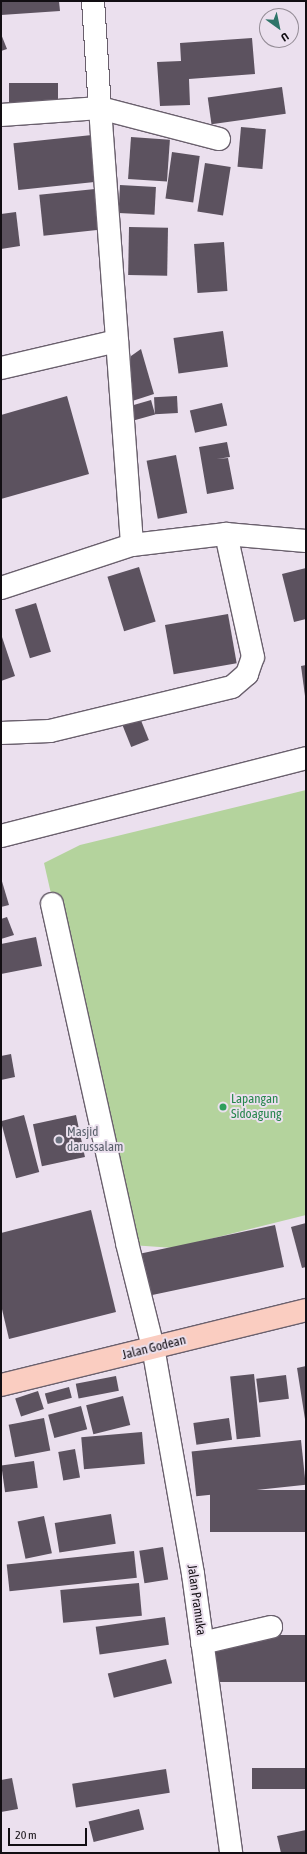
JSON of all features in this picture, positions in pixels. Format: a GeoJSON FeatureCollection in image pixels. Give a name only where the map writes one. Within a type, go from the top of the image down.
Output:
{"type":"FeatureCollection","features":[{"type":"Feature","properties":{"kind":"main road","name":"Jalan Godean"},"geometry":{"type":"LineString","coordinates":[[1,1385],[306,1310]]}},
{"type":"Feature","properties":{"kind":"street"},"geometry":{"type":"LineString","coordinates":[[93,1],[132,545]]}},
{"type":"Feature","properties":{"kind":"street"},"geometry":{"type":"LineString","coordinates":[[1,115],[100,108],[219,139]]}},
{"type":"Feature","properties":{"kind":"street"},"geometry":{"type":"LineString","coordinates":[[1,368],[117,341]]}},
{"type":"Feature","properties":{"kind":"street"},"geometry":{"type":"LineString","coordinates":[[1,733],[50,730],[232,687],[247,674],[252,658],[226,534]]}},
{"type":"Feature","properties":{"kind":"street"},"geometry":{"type":"LineString","coordinates":[[1,588],[132,545],[226,534],[306,541]]}},
{"type":"Feature","properties":{"kind":"street"},"geometry":{"type":"LineString","coordinates":[[1,836],[306,758]]}},
{"type":"Feature","properties":{"kind":"street","name":"Jalan Pramuka"},"geometry":{"type":"LineString","coordinates":[[52,904],[127,1243],[153,1348],[202,1643],[231,1853]]}},
{"type":"Feature","properties":{"kind":"street"},"geometry":{"type":"LineString","coordinates":[[202,1643],[272,1627]]}},
{"type":"Feature","properties":{"kind":"green space","name":"Lapangan Sidoagung"},"geometry":{"type":"Polygon","coordinates":[[[306,790],[306,1215],[174,1248],[131,1245],[44,863],[80,845],[306,790]]]}},
{"type":"Feature","properties":{"kind":"building"},"geometry":{"type":"Polygon","coordinates":[[[1,1],[59,1],[60,11],[1,15],[1,1]]]}},
{"type":"Feature","properties":{"kind":"building"},"geometry":{"type":"Polygon","coordinates":[[[1,34],[7,49],[1,51],[1,34]]]}},
{"type":"Feature","properties":{"kind":"building"},"geometry":{"type":"Polygon","coordinates":[[[252,38],[255,74],[189,79],[190,105],[160,106],[157,62],[181,61],[180,43],[252,38]]]}},
{"type":"Feature","properties":{"kind":"building"},"geometry":{"type":"Polygon","coordinates":[[[9,83],[58,83],[58,106],[9,106],[9,83]]]}},
{"type":"Feature","properties":{"kind":"building"},"geometry":{"type":"Polygon","coordinates":[[[282,87],[286,114],[211,124],[208,97],[282,87]]]}},
{"type":"Feature","properties":{"kind":"building"},"geometry":{"type":"Polygon","coordinates":[[[241,127],[266,129],[262,169],[238,167],[241,127]]]}},
{"type":"Feature","properties":{"kind":"building"},"geometry":{"type":"Polygon","coordinates":[[[92,135],[97,182],[18,190],[13,143],[92,135]]]}},
{"type":"Feature","properties":{"kind":"building"},"geometry":{"type":"Polygon","coordinates":[[[131,137],[170,140],[167,182],[128,179],[131,137]]]}},
{"type":"Feature","properties":{"kind":"building"},"geometry":{"type":"Polygon","coordinates":[[[172,152],[200,156],[193,202],[165,199],[172,152]]]}},
{"type":"Feature","properties":{"kind":"building"},"geometry":{"type":"Polygon","coordinates":[[[205,163],[231,167],[223,215],[197,211],[205,163]]]}},
{"type":"Feature","properties":{"kind":"building"},"geometry":{"type":"Polygon","coordinates":[[[120,185],[156,187],[154,215],[119,213],[120,185]]]}},
{"type":"Feature","properties":{"kind":"building"},"geometry":{"type":"Polygon","coordinates":[[[95,189],[99,230],[44,236],[39,195],[95,189]]]}},
{"type":"Feature","properties":{"kind":"building"},"geometry":{"type":"Polygon","coordinates":[[[16,212],[20,246],[1,249],[1,214],[16,212]]]}},
{"type":"Feature","properties":{"kind":"building"},"geometry":{"type":"Polygon","coordinates":[[[129,227],[168,228],[167,276],[128,275],[129,227]]]}},
{"type":"Feature","properties":{"kind":"building"},"geometry":{"type":"Polygon","coordinates":[[[224,242],[227,291],[197,293],[194,244],[224,242]]]}},
{"type":"Feature","properties":{"kind":"building"},"geometry":{"type":"Polygon","coordinates":[[[223,331],[228,367],[178,374],[173,338],[223,331]]]}},
{"type":"Feature","properties":{"kind":"building"},"geometry":{"type":"Polygon","coordinates":[[[141,349],[154,394],[123,404],[131,356],[141,349]]]}},
{"type":"Feature","properties":{"kind":"building"},"geometry":{"type":"Polygon","coordinates":[[[67,396],[89,474],[1,499],[1,415],[67,396]]]}},
{"type":"Feature","properties":{"kind":"building"},"geometry":{"type":"Polygon","coordinates":[[[177,396],[178,413],[155,414],[154,397],[177,396]]]}},
{"type":"Feature","properties":{"kind":"building"},"geometry":{"type":"Polygon","coordinates":[[[151,400],[155,414],[129,422],[125,407],[151,400]]]}},
{"type":"Feature","properties":{"kind":"building"},"geometry":{"type":"Polygon","coordinates":[[[222,403],[227,425],[195,433],[190,410],[222,403]]]}},
{"type":"Feature","properties":{"kind":"building"},"geometry":{"type":"Polygon","coordinates":[[[227,442],[230,457],[217,459],[228,458],[234,489],[207,494],[199,447],[227,442]]]}},
{"type":"Feature","properties":{"kind":"building"},"geometry":{"type":"Polygon","coordinates":[[[176,455],[187,513],[158,519],[147,461],[176,455]]]}},
{"type":"Feature","properties":{"kind":"building"},"geometry":{"type":"Polygon","coordinates":[[[139,567],[156,622],[124,631],[107,577],[139,567]]]}},
{"type":"Feature","properties":{"kind":"building"},"geometry":{"type":"Polygon","coordinates":[[[306,568],[306,619],[294,622],[282,574],[306,568]]]}},
{"type":"Feature","properties":{"kind":"building"},"geometry":{"type":"Polygon","coordinates":[[[36,603],[51,652],[30,658],[15,609],[36,603]]]}},
{"type":"Feature","properties":{"kind":"building"},"geometry":{"type":"Polygon","coordinates":[[[228,614],[237,663],[174,674],[165,625],[228,614]]]}},
{"type":"Feature","properties":{"kind":"building"},"geometry":{"type":"Polygon","coordinates":[[[1,634],[15,676],[1,681],[1,634]]]}},
{"type":"Feature","properties":{"kind":"building"},"geometry":{"type":"Polygon","coordinates":[[[306,665],[306,696],[305,696],[301,666],[306,665]]]}},
{"type":"Feature","properties":{"kind":"building"},"geometry":{"type":"Polygon","coordinates":[[[138,713],[149,740],[131,747],[120,720],[138,713]]]}},
{"type":"Feature","properties":{"kind":"building"},"geometry":{"type":"Polygon","coordinates":[[[1,878],[9,905],[1,907],[1,878]]]}},
{"type":"Feature","properties":{"kind":"building"},"geometry":{"type":"Polygon","coordinates":[[[7,917],[14,935],[1,939],[1,919],[7,917]]]}},
{"type":"Feature","properties":{"kind":"building"},"geometry":{"type":"Polygon","coordinates":[[[36,937],[42,966],[1,974],[1,944],[36,937]]]}},
{"type":"Feature","properties":{"kind":"building"},"geometry":{"type":"Polygon","coordinates":[[[11,1054],[15,1077],[1,1080],[1,1056],[11,1054]]]}},
{"type":"Feature","properties":{"kind":"building"},"geometry":{"type":"Polygon","coordinates":[[[24,1115],[39,1172],[16,1178],[1,1121],[24,1115]]]}},
{"type":"Feature","properties":{"kind":"building","name":"Masjid darussalam"},"geometry":{"type":"Polygon","coordinates":[[[76,1115],[85,1157],[42,1166],[33,1124],[76,1115]]]}},
{"type":"Feature","properties":{"kind":"building"},"geometry":{"type":"Polygon","coordinates":[[[91,1210],[116,1312],[9,1339],[1,1305],[1,1233],[91,1210]]]}},
{"type":"Feature","properties":{"kind":"building"},"geometry":{"type":"Polygon","coordinates":[[[306,1223],[306,1267],[302,1268],[291,1227],[306,1223]]]}},
{"type":"Feature","properties":{"kind":"building"},"geometry":{"type":"Polygon","coordinates":[[[275,1225],[284,1267],[144,1297],[135,1255],[275,1225]]]}},
{"type":"Feature","properties":{"kind":"building"},"geometry":{"type":"Polygon","coordinates":[[[306,1366],[306,1419],[305,1419],[297,1368],[306,1366]]]}},
{"type":"Feature","properties":{"kind":"building"},"geometry":{"type":"Polygon","coordinates":[[[254,1374],[261,1437],[237,1439],[230,1377],[254,1374]]]}},
{"type":"Feature","properties":{"kind":"building"},"geometry":{"type":"Polygon","coordinates":[[[286,1375],[289,1399],[259,1402],[256,1379],[286,1375]]]}},
{"type":"Feature","properties":{"kind":"building"},"geometry":{"type":"Polygon","coordinates":[[[116,1376],[119,1391],[79,1399],[76,1384],[116,1376]]]}},
{"type":"Feature","properties":{"kind":"building"},"geometry":{"type":"Polygon","coordinates":[[[69,1387],[72,1398],[48,1404],[45,1393],[69,1387]]]}},
{"type":"Feature","properties":{"kind":"building"},"geometry":{"type":"Polygon","coordinates":[[[38,1391],[44,1409],[21,1416],[15,1398],[38,1391]]]}},
{"type":"Feature","properties":{"kind":"building"},"geometry":{"type":"Polygon","coordinates":[[[123,1396],[130,1425],[93,1434],[86,1405],[123,1396]]]}},
{"type":"Feature","properties":{"kind":"building"},"geometry":{"type":"Polygon","coordinates":[[[81,1406],[87,1429],[54,1438],[48,1415],[81,1406]]]}},
{"type":"Feature","properties":{"kind":"building"},"geometry":{"type":"Polygon","coordinates":[[[44,1418],[50,1450],[15,1457],[9,1425],[44,1418]]]}},
{"type":"Feature","properties":{"kind":"building"},"geometry":{"type":"Polygon","coordinates":[[[229,1418],[232,1440],[196,1445],[193,1423],[229,1418]]]}},
{"type":"Feature","properties":{"kind":"building"},"geometry":{"type":"Polygon","coordinates":[[[142,1432],[145,1464],[84,1469],[81,1437],[142,1432]]]}},
{"type":"Feature","properties":{"kind":"building"},"geometry":{"type":"Polygon","coordinates":[[[301,1440],[306,1485],[196,1496],[192,1451],[301,1440]]]}},
{"type":"Feature","properties":{"kind":"building"},"geometry":{"type":"Polygon","coordinates":[[[75,1449],[80,1478],[63,1481],[58,1452],[75,1449]]]}},
{"type":"Feature","properties":{"kind":"building"},"geometry":{"type":"Polygon","coordinates":[[[34,1461],[38,1488],[5,1492],[1,1466],[34,1461]]]}},
{"type":"Feature","properties":{"kind":"building"},"geometry":{"type":"Polygon","coordinates":[[[210,1490],[306,1490],[306,1532],[210,1532],[210,1490]]]}},
{"type":"Feature","properties":{"kind":"building"},"geometry":{"type":"Polygon","coordinates":[[[111,1514],[116,1544],[59,1553],[55,1523],[111,1514]]]}},
{"type":"Feature","properties":{"kind":"building"},"geometry":{"type":"Polygon","coordinates":[[[44,1516],[52,1553],[25,1559],[18,1522],[44,1516]]]}},
{"type":"Feature","properties":{"kind":"building"},"geometry":{"type":"Polygon","coordinates":[[[163,1547],[168,1580],[144,1583],[139,1551],[163,1547]]]}},
{"type":"Feature","properties":{"kind":"building"},"geometry":{"type":"Polygon","coordinates":[[[134,1551],[137,1578],[10,1591],[7,1564],[134,1551]]]}},
{"type":"Feature","properties":{"kind":"building"},"geometry":{"type":"Polygon","coordinates":[[[139,1583],[142,1616],[63,1623],[60,1590],[139,1583]]]}},
{"type":"Feature","properties":{"kind":"building"},"geometry":{"type":"Polygon","coordinates":[[[165,1617],[169,1645],[100,1654],[96,1627],[165,1617]]]}},
{"type":"Feature","properties":{"kind":"building"},"geometry":{"type":"Polygon","coordinates":[[[216,1635],[306,1635],[306,1682],[216,1682],[216,1635]]]}},
{"type":"Feature","properties":{"kind":"building"},"geometry":{"type":"Polygon","coordinates":[[[166,1659],[172,1683],[114,1698],[108,1674],[166,1659]]]}},
{"type":"Feature","properties":{"kind":"building"},"geometry":{"type":"Polygon","coordinates":[[[252,1768],[306,1768],[306,1789],[252,1789],[252,1768]]]}},
{"type":"Feature","properties":{"kind":"building"},"geometry":{"type":"Polygon","coordinates":[[[166,1769],[170,1793],[76,1808],[72,1784],[166,1769]]]}},
{"type":"Feature","properties":{"kind":"building"},"geometry":{"type":"Polygon","coordinates":[[[12,1778],[18,1809],[1,1812],[1,1780],[12,1778]]]}},
{"type":"Feature","properties":{"kind":"building"},"geometry":{"type":"Polygon","coordinates":[[[139,1809],[144,1829],[94,1842],[89,1822],[139,1809]]]}},
{"type":"Feature","properties":{"kind":"building"},"geometry":{"type":"Polygon","coordinates":[[[306,1830],[306,1853],[281,1853],[277,1836],[306,1830]]]}},
{"type":"Feature","properties":{"kind":"place","name":"Lapangan Sidoagung"},"geometry":{"type":"Point","coordinates":[223,1107]}},
{"type":"Feature","properties":{"kind":"place","name":"Masjid darussalam"},"geometry":{"type":"Point","coordinates":[59,1140]}}]}
